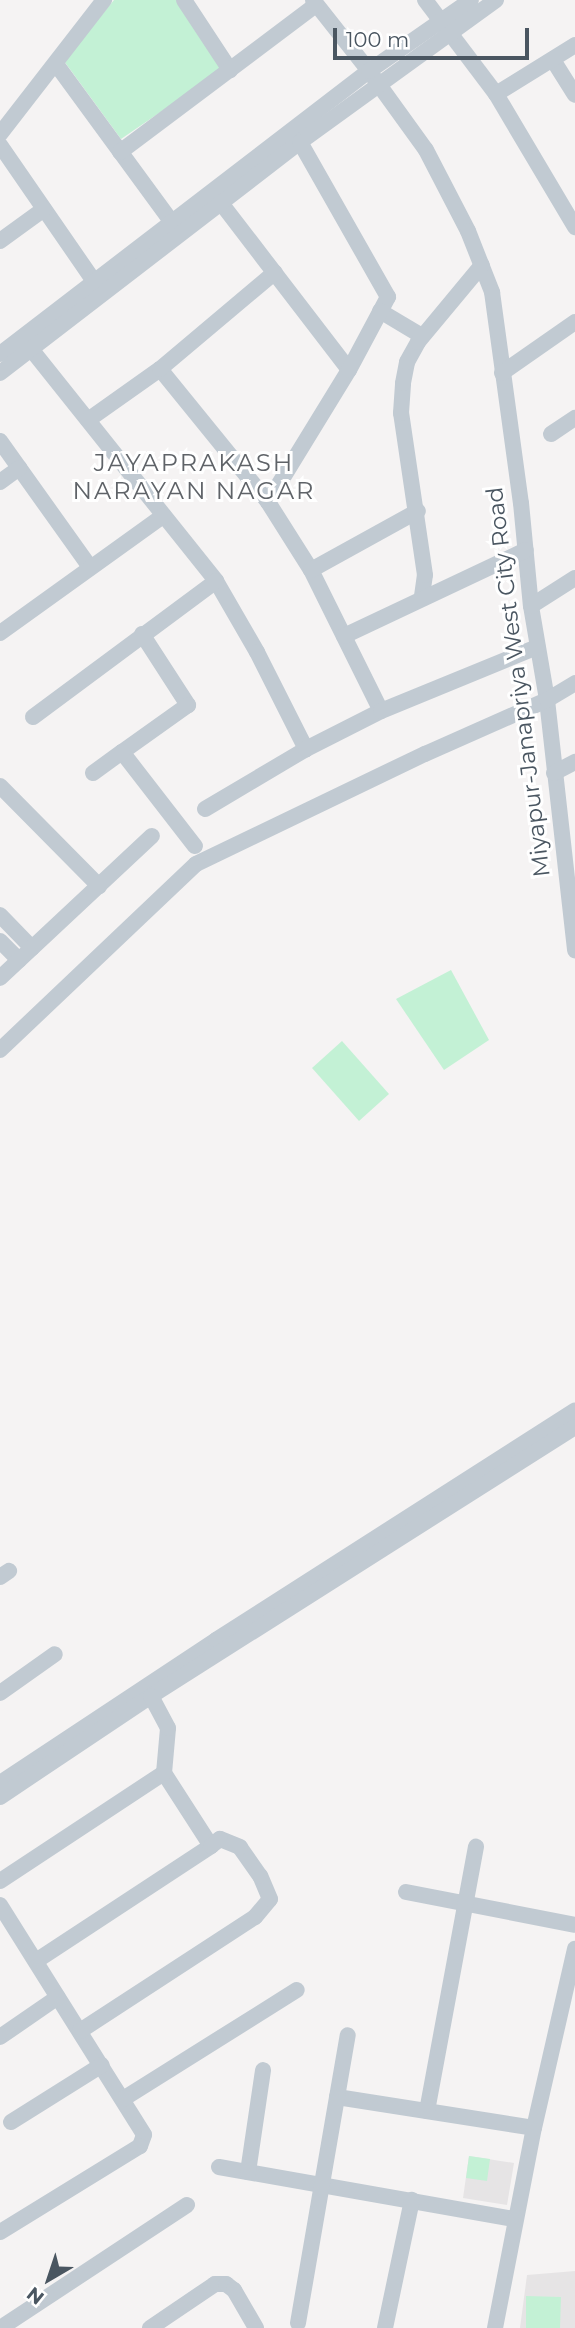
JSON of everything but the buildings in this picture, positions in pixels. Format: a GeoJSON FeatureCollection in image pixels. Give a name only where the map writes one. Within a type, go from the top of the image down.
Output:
{"type":"FeatureCollection","features":[{"type":"Feature","properties":{"kind":"street"},"geometry":{"type":"LineString","coordinates":[[0,134],[104,0]]}},
{"type":"Feature","properties":{"kind":"street"},"geometry":{"type":"LineString","coordinates":[[184,0],[230,69]]}},
{"type":"Feature","properties":{"kind":"street"},"geometry":{"type":"LineString","coordinates":[[425,0],[496,94],[575,228]]}},
{"type":"Feature","properties":{"kind":"street"},"geometry":{"type":"LineString","coordinates":[[445,27],[471,0]]}},
{"type":"Feature","properties":{"kind":"street"},"geometry":{"type":"LineString","coordinates":[[0,354],[99,287],[374,77],[445,27],[496,0]]}},
{"type":"Feature","properties":{"kind":"street"},"geometry":{"type":"LineString","coordinates":[[120,152],[315,3]]}},
{"type":"Feature","properties":{"kind":"street","name":"Miyapur-Janapriya West City Road"},"geometry":{"type":"LineString","coordinates":[[315,3],[374,77],[426,150],[482,265],[492,292],[531,606],[547,700],[554,773],[570,875],[575,950]]}},
{"type":"Feature","properties":{"kind":"street"},"geometry":{"type":"LineString","coordinates":[[496,94],[575,44]]}},
{"type":"Feature","properties":{"kind":"street"},"geometry":{"type":"LineString","coordinates":[[553,60],[575,94]]}},
{"type":"Feature","properties":{"kind":"street"},"geometry":{"type":"LineString","coordinates":[[56,64],[176,228]]}},
{"type":"Feature","properties":{"kind":"street"},"geometry":{"type":"LineString","coordinates":[[176,228],[221,203],[300,142],[374,77]]}},
{"type":"Feature","properties":{"kind":"street"},"geometry":{"type":"LineString","coordinates":[[268,502],[349,370],[387,302],[387,291],[300,142]]}},
{"type":"Feature","properties":{"kind":"street"},"geometry":{"type":"LineString","coordinates":[[0,145],[99,287]]}},
{"type":"Feature","properties":{"kind":"street"},"geometry":{"type":"LineString","coordinates":[[221,203],[349,370]]}},
{"type":"Feature","properties":{"kind":"street"},"geometry":{"type":"LineString","coordinates":[[0,242],[44,209]]}},
{"type":"Feature","properties":{"kind":"street"},"geometry":{"type":"LineString","coordinates":[[422,596],[425,575],[418,511],[401,413],[407,362],[422,336],[482,265]]}},
{"type":"Feature","properties":{"kind":"street"},"geometry":{"type":"LineString","coordinates":[[88,420],[160,369],[275,272]]}},
{"type":"Feature","properties":{"kind":"street"},"geometry":{"type":"LineString","coordinates":[[0,373],[31,349],[99,287]]}},
{"type":"Feature","properties":{"kind":"street"},"geometry":{"type":"LineString","coordinates":[[380,311],[422,336]]}},
{"type":"Feature","properties":{"kind":"street"},"geometry":{"type":"LineString","coordinates":[[502,373],[575,322]]}},
{"type":"Feature","properties":{"kind":"street"},"geometry":{"type":"LineString","coordinates":[[31,349],[216,581],[257,652],[306,749]]}},
{"type":"Feature","properties":{"kind":"street"},"geometry":{"type":"LineString","coordinates":[[160,369],[268,502],[311,570],[381,711]]}},
{"type":"Feature","properties":{"kind":"street"},"geometry":{"type":"LineString","coordinates":[[551,434],[575,418]]}},
{"type":"Feature","properties":{"kind":"street"},"geometry":{"type":"LineString","coordinates":[[0,441],[90,567]]}},
{"type":"Feature","properties":{"kind":"street"},"geometry":{"type":"LineString","coordinates":[[0,482],[19,468]]}},
{"type":"Feature","properties":{"kind":"street"},"geometry":{"type":"LineString","coordinates":[[311,570],[418,511]]}},
{"type":"Feature","properties":{"kind":"street"},"geometry":{"type":"LineString","coordinates":[[0,633],[163,516]]}},
{"type":"Feature","properties":{"kind":"street"},"geometry":{"type":"LineString","coordinates":[[344,636],[422,596],[526,550]]}},
{"type":"Feature","properties":{"kind":"street"},"geometry":{"type":"LineString","coordinates":[[531,606],[575,578]]}},
{"type":"Feature","properties":{"kind":"street"},"geometry":{"type":"LineString","coordinates":[[33,717],[216,581]]}},
{"type":"Feature","properties":{"kind":"street"},"geometry":{"type":"LineString","coordinates":[[93,773],[188,705],[142,634]]}},
{"type":"Feature","properties":{"kind":"street"},"geometry":{"type":"LineString","coordinates":[[205,809],[306,749],[381,711],[537,647]]}},
{"type":"Feature","properties":{"kind":"street"},"geometry":{"type":"LineString","coordinates":[[0,1049],[195,864],[425,754],[547,700],[575,683]]}},
{"type":"Feature","properties":{"kind":"street"},"geometry":{"type":"LineString","coordinates":[[122,752],[195,846]]}},
{"type":"Feature","properties":{"kind":"street"},"geometry":{"type":"LineString","coordinates":[[554,773],[575,762]]}},
{"type":"Feature","properties":{"kind":"street"},"geometry":{"type":"LineString","coordinates":[[0,786],[99,886]]}},
{"type":"Feature","properties":{"kind":"street"},"geometry":{"type":"LineString","coordinates":[[0,978],[152,836]]}},
{"type":"Feature","properties":{"kind":"street"},"geometry":{"type":"LineString","coordinates":[[0,915],[32,948]]}},
{"type":"Feature","properties":{"kind":"street"},"geometry":{"type":"LineString","coordinates":[[0,941],[19,960]]}},
{"type":"Feature","properties":{"kind":"street"},"geometry":{"type":"LineString","coordinates":[[0,1783],[216,1640],[575,1410]]}},
{"type":"Feature","properties":{"kind":"street"},"geometry":{"type":"LineString","coordinates":[[0,1797],[151,1696],[575,1427]]}},
{"type":"Feature","properties":{"kind":"street"},"geometry":{"type":"LineString","coordinates":[[0,1693],[55,1654]]}},
{"type":"Feature","properties":{"kind":"street"},"geometry":{"type":"LineString","coordinates":[[151,1696],[168,1728],[164,1773],[211,1846]]}},
{"type":"Feature","properties":{"kind":"street"},"geometry":{"type":"LineString","coordinates":[[0,1881],[164,1773]]}},
{"type":"Feature","properties":{"kind":"street"},"geometry":{"type":"LineString","coordinates":[[36,1961],[220,1839],[240,1847],[260,1876],[271,1899],[255,1917],[80,2031]]}},
{"type":"Feature","properties":{"kind":"street"},"geometry":{"type":"LineString","coordinates":[[427,2111],[475,1847]]}},
{"type":"Feature","properties":{"kind":"street"},"geometry":{"type":"LineString","coordinates":[[406,1892],[575,1924]]}},
{"type":"Feature","properties":{"kind":"street"},"geometry":{"type":"LineString","coordinates":[[0,1905],[142,2128],[144,2139],[140,2146],[0,2232]]}},
{"type":"Feature","properties":{"kind":"street"},"geometry":{"type":"LineString","coordinates":[[495,2328],[534,2128],[575,1949]]}},
{"type":"Feature","properties":{"kind":"street"},"geometry":{"type":"LineString","coordinates":[[123,2099],[297,1990]]}},
{"type":"Feature","properties":{"kind":"street"},"geometry":{"type":"LineString","coordinates":[[0,2037],[58,1997]]}},
{"type":"Feature","properties":{"kind":"street"},"geometry":{"type":"LineString","coordinates":[[298,2323],[348,2035]]}},
{"type":"Feature","properties":{"kind":"street"},"geometry":{"type":"LineString","coordinates":[[11,2122],[102,2065]]}},
{"type":"Feature","properties":{"kind":"street"},"geometry":{"type":"LineString","coordinates":[[247,2172],[263,2070]]}},
{"type":"Feature","properties":{"kind":"street"},"geometry":{"type":"LineString","coordinates":[[337,2097],[534,2128]]}},
{"type":"Feature","properties":{"kind":"street"},"geometry":{"type":"LineString","coordinates":[[219,2167],[515,2219]]}},
{"type":"Feature","properties":{"kind":"street"},"geometry":{"type":"LineString","coordinates":[[385,2328],[412,2200]]}},
{"type":"Feature","properties":{"kind":"street"},"geometry":{"type":"LineString","coordinates":[[4,2323],[187,2205]]}},
{"type":"Feature","properties":{"kind":"street"},"geometry":{"type":"LineString","coordinates":[[151,2328],[215,2284],[226,2284],[234,2290],[256,2328]]}},
{"type":"Feature","properties":{"kind":"shaded area"},"geometry":{"type":"Polygon","coordinates":[[[469,2156],[514,2163],[507,2205],[463,2198],[469,2156]]]}},
{"type":"Feature","properties":{"kind":"shaded area"},"geometry":{"type":"Polygon","coordinates":[[[575,2271],[575,2328],[520,2328],[527,2275],[575,2271]]]}},
{"type":"Feature","properties":{"kind":"green space"},"geometry":{"type":"Polygon","coordinates":[[[114,0],[180,0],[225,68],[121,139],[64,61],[114,0]]]}},
{"type":"Feature","properties":{"kind":"green space"},"geometry":{"type":"Polygon","coordinates":[[[451,970],[489,1040],[444,1070],[396,999],[451,970]]]}},
{"type":"Feature","properties":{"kind":"green space"},"geometry":{"type":"Polygon","coordinates":[[[342,1041],[389,1094],[359,1121],[312,1068],[342,1041]]]}},
{"type":"Feature","properties":{"kind":"green space"},"geometry":{"type":"Polygon","coordinates":[[[469,2156],[490,2159],[487,2181],[466,2178],[469,2156]]]}},
{"type":"Feature","properties":{"kind":"green space"},"geometry":{"type":"Polygon","coordinates":[[[526,2296],[561,2297],[560,2328],[526,2328],[526,2296]]]}},
{"type":"Feature","properties":{"kind":"district","name":"JAYAPRAKASH NARAYAN NAGAR"},"geometry":{"type":"Point","coordinates":[194,477]}}]}
